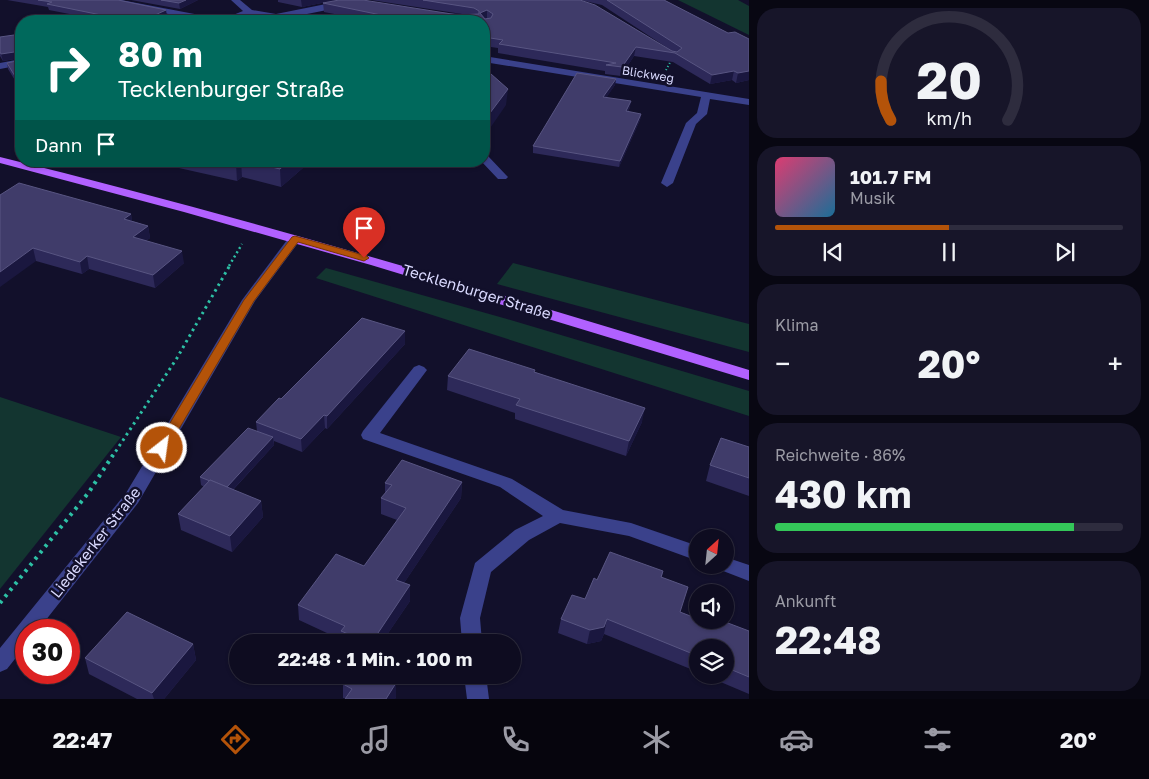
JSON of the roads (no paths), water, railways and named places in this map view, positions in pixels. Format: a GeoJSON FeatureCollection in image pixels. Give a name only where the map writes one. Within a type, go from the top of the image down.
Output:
{"type":"FeatureCollection","features":[{"type":"Feature","properties":{"kind":"main road","name":"Tecklenburger Straße"},"geometry":{"type":"LineString","coordinates":[[0,160],[15,164]]}},
{"type":"Feature","properties":{"kind":"main road","name":"Tecklenburger Straße"},"geometry":{"type":"LineString","coordinates":[[27,167],[252,226],[498,297],[749,375]]}},
{"type":"Feature","properties":{"kind":"street"},"geometry":{"type":"LineString","coordinates":[[109,0],[185,15]]}},
{"type":"Feature","properties":{"kind":"street"},"geometry":{"type":"LineString","coordinates":[[235,0],[250,13]]}},
{"type":"Feature","properties":{"kind":"street"},"geometry":{"type":"LineString","coordinates":[[294,15],[352,1],[368,5]]}},
{"type":"Feature","properties":{"kind":"street"},"geometry":{"type":"LineString","coordinates":[[242,15],[250,13],[271,15]]}},
{"type":"Feature","properties":{"kind":"street","name":"Blickweg"},"geometry":{"type":"LineString","coordinates":[[490,60],[749,102]]}},
{"type":"Feature","properties":{"kind":"street"},"geometry":{"type":"LineString","coordinates":[[0,66],[15,63]]}},
{"type":"Feature","properties":{"kind":"street"},"geometry":{"type":"LineString","coordinates":[[667,183],[691,123],[702,114],[706,96]]}},
{"type":"Feature","properties":{"kind":"street"},"geometry":{"type":"LineString","coordinates":[[490,164],[502,177]]}},
{"type":"Feature","properties":{"kind":"street","name":"Liedekerker Straße"},"geometry":{"type":"LineString","coordinates":[[0,662],[132,498],[249,300],[295,239]]}},
{"type":"Feature","properties":{"kind":"street"},"geometry":{"type":"LineString","coordinates":[[419,370],[368,435],[506,483],[558,516],[631,530],[689,551]]}},
{"type":"Feature","properties":{"kind":"street"},"geometry":{"type":"LineString","coordinates":[[471,634],[470,618],[482,568],[522,535],[558,516]]}},
{"type":"Feature","properties":{"kind":"street"},"geometry":{"type":"LineString","coordinates":[[734,567],[749,573]]}},
{"type":"Feature","properties":{"kind":"street"},"geometry":{"type":"LineString","coordinates":[[476,684],[478,699]]}}]}
